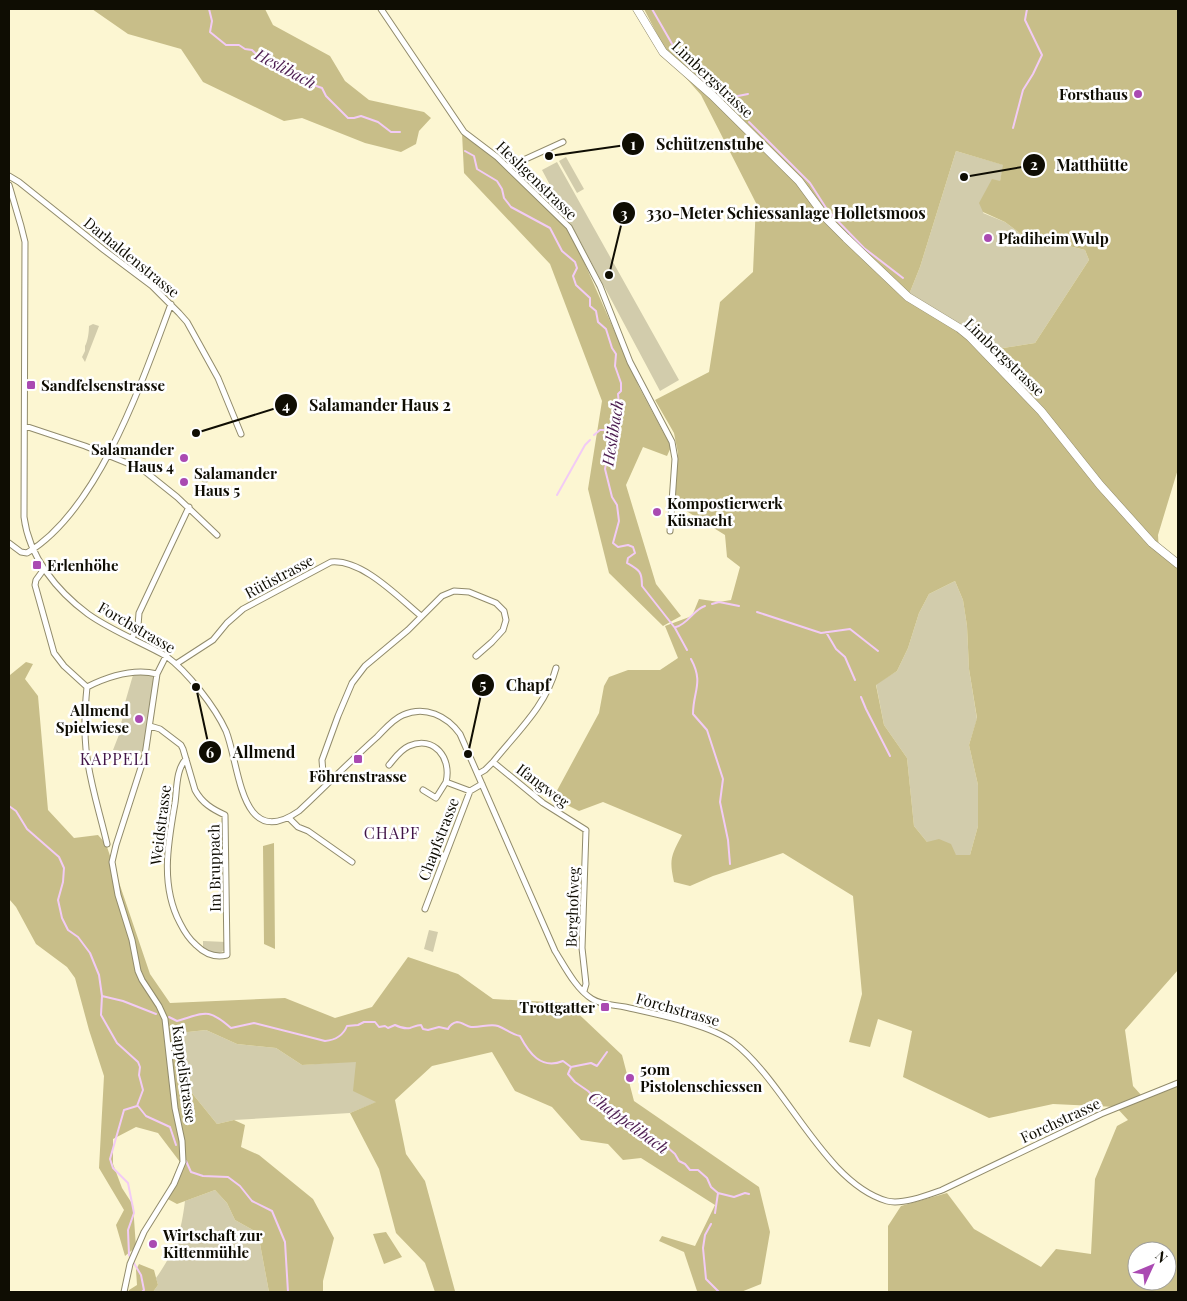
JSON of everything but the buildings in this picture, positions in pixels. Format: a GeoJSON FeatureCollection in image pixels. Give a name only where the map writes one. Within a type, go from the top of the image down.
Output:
{"type":"FeatureCollection","features":[{"type":"Feature","properties":{"kind":"street","name":"Hesligenstrasse"},"geometry":{"type":"LineString","coordinates":[[381,9],[464,132],[508,167],[569,227],[600,286],[630,362],[672,442],[675,459],[670,531]]}},
{"type":"Feature","properties":{"kind":"street","name":"Limbergstrasse"},"geometry":{"type":"LineString","coordinates":[[637,9],[663,52],[719,102],[793,175],[827,219],[889,280],[908,297],[959,328],[970,337],[1041,411],[1100,485],[1141,531],[1152,543],[1178,564]]}},
{"type":"Feature","properties":{"kind":"street"},"geometry":{"type":"LineString","coordinates":[[508,167],[563,142]]}},
{"type":"Feature","properties":{"kind":"street","name":"Darhaldenstrasse"},"geometry":{"type":"LineString","coordinates":[[9,176],[152,286],[171,304],[186,322],[218,378],[241,434]]}},
{"type":"Feature","properties":{"kind":"street","name":"Forchstrasse"},"geometry":{"type":"LineString","coordinates":[[9,185],[24,242],[24,517],[27,536],[32,550],[44,569],[68,596],[90,615],[166,656],[176,664],[220,721],[229,742],[244,794],[253,812],[265,822],[279,822],[299,811],[397,718],[414,711],[433,713],[451,723],[460,734],[555,952],[584,991],[596,1001],[685,1022],[718,1034],[734,1043],[769,1080],[837,1169],[861,1188],[888,1201],[915,1199],[942,1190],[1092,1118],[1178,1083]]}},
{"type":"Feature","properties":{"kind":"street"},"geometry":{"type":"LineString","coordinates":[[9,543],[23,553],[32,550],[49,536],[73,510],[108,456],[137,393],[171,304]]}},
{"type":"Feature","properties":{"kind":"street"},"geometry":{"type":"LineString","coordinates":[[25,426],[85,446],[142,469],[189,507],[218,535]]}},
{"type":"Feature","properties":{"kind":"street"},"geometry":{"type":"LineString","coordinates":[[132,638],[138,626],[139,613],[189,507]]}},
{"type":"Feature","properties":{"kind":"street","name":"Rütistrasse"},"geometry":{"type":"LineString","coordinates":[[176,664],[213,640],[227,623],[250,605],[331,562],[366,572],[421,616]]}},
{"type":"Feature","properties":{"kind":"street"},"geometry":{"type":"LineString","coordinates":[[44,569],[36,580],[35,585],[51,646],[64,666],[87,687],[86,750],[90,776],[107,844]]}},
{"type":"Feature","properties":{"kind":"street"},"geometry":{"type":"LineString","coordinates":[[329,782],[323,773],[322,760],[352,682],[365,666],[408,630],[442,596],[454,592],[469,592],[499,604],[505,613],[505,627],[476,656]]}},
{"type":"Feature","properties":{"kind":"street"},"geometry":{"type":"LineString","coordinates":[[150,726],[157,674],[166,656]]}},
{"type":"Feature","properties":{"kind":"street"},"geometry":{"type":"LineString","coordinates":[[478,774],[485,770],[543,702],[556,668]]}},
{"type":"Feature","properties":{"kind":"street"},"geometry":{"type":"LineString","coordinates":[[87,687],[131,672],[144,671],[157,674]]}},
{"type":"Feature","properties":{"kind":"street","name":"Im Bruppach"},"geometry":{"type":"LineString","coordinates":[[150,726],[160,729],[178,743],[183,749],[198,795],[213,810],[225,815],[227,955]]}},
{"type":"Feature","properties":{"kind":"street","name":"Kappelistrasse"},"geometry":{"type":"LineString","coordinates":[[124,1292],[130,1264],[144,1232],[174,1184],[180,1171],[183,1153],[170,1074],[165,1019],[138,971],[132,940],[114,880],[113,856],[145,755],[150,726]]}},
{"type":"Feature","properties":{"kind":"street"},"geometry":{"type":"LineString","coordinates":[[389,765],[402,750],[409,746],[420,743],[430,745],[440,751],[446,760],[448,774],[446,782],[436,798],[423,790]]}},
{"type":"Feature","properties":{"kind":"street","name":"Weidstrasse"},"geometry":{"type":"LineString","coordinates":[[186,759],[180,767],[168,855],[167,880],[171,902],[182,927],[193,943],[206,953],[227,955]]}},
{"type":"Feature","properties":{"kind":"street","name":"Ifangweg"},"geometry":{"type":"LineString","coordinates":[[492,762],[543,803],[581,826]]}},
{"type":"Feature","properties":{"kind":"street"},"geometry":{"type":"LineString","coordinates":[[446,782],[470,791]]}},
{"type":"Feature","properties":{"kind":"street","name":"Chapfstrasse"},"geometry":{"type":"LineString","coordinates":[[425,909],[470,791],[482,784]]}},
{"type":"Feature","properties":{"kind":"street"},"geometry":{"type":"LineString","coordinates":[[289,818],[298,827],[308,831],[352,862]]}},
{"type":"Feature","properties":{"kind":"street","name":"Berghofweg"},"geometry":{"type":"LineString","coordinates":[[581,826],[587,833],[582,948],[586,984],[584,991]]}},
{"type":"Feature","properties":{"kind":"shaded area"},"geometry":{"type":"Polygon","coordinates":[[[92,9],[265,9],[273,25],[330,56],[345,81],[369,100],[424,112],[431,118],[419,131],[416,144],[401,152],[365,143],[302,118],[284,121],[203,82],[181,49],[128,34],[92,9]]]}},
{"type":"Feature","properties":{"kind":"shaded area"},"geometry":{"type":"Polygon","coordinates":[[[644,9],[1178,9],[1178,469],[1158,535],[1159,552],[1178,566],[1178,970],[1125,1030],[1133,1086],[1142,1096],[1178,1083],[1178,1292],[888,1292],[888,1226],[901,1206],[947,1193],[974,1229],[1041,1267],[1056,1249],[1091,1254],[1095,1179],[1117,1126],[1128,1120],[1116,1107],[1053,1104],[989,1118],[903,1077],[912,1031],[878,1019],[870,1047],[849,1042],[862,994],[853,896],[783,853],[713,876],[690,886],[674,882],[672,858],[682,835],[603,802],[579,811],[553,798],[599,713],[604,686],[609,677],[628,670],[660,670],[678,658],[665,626],[692,616],[699,599],[719,602],[731,600],[740,567],[727,557],[725,535],[675,504],[678,453],[674,433],[655,400],[709,372],[720,302],[753,272],[756,203],[701,95],[671,61],[644,9]],[[956,151],[920,267],[908,297],[959,328],[988,356],[1003,348],[1035,343],[1089,260],[1085,250],[1021,234],[1005,222],[983,212],[979,203],[992,179],[1000,181],[1003,165],[956,151]],[[955,581],[929,594],[919,613],[908,648],[897,671],[876,685],[884,725],[907,758],[914,826],[927,842],[939,839],[951,844],[956,855],[970,855],[978,826],[978,785],[969,745],[977,718],[969,669],[967,626],[963,600],[955,581]]]}},
{"type":"Feature","properties":{"kind":"shaded area"},"geometry":{"type":"Polygon","coordinates":[[[462,133],[498,161],[570,230],[639,387],[671,447],[667,456],[643,447],[626,485],[656,584],[681,616],[663,626],[609,573],[588,489],[602,401],[550,264],[464,173],[462,133]]]}},
{"type":"Feature","properties":{"kind":"shaded area"},"geometry":{"type":"Polygon","coordinates":[[[956,151],[1004,165],[1000,181],[983,213],[1005,222],[1021,234],[1085,250],[1089,260],[1035,343],[1003,348],[988,356],[908,297],[920,267],[956,151]]]}},
{"type":"Feature","properties":{"kind":"shaded area"},"geometry":{"type":"Polygon","coordinates":[[[566,157],[584,189],[577,193],[559,161],[566,157]]]}},
{"type":"Feature","properties":{"kind":"shaded area"},"geometry":{"type":"Polygon","coordinates":[[[557,162],[679,380],[660,391],[542,170],[557,162]]]}},
{"type":"Feature","properties":{"kind":"shaded area"},"geometry":{"type":"Polygon","coordinates":[[[93,324],[99,326],[85,362],[82,357],[88,339],[89,326],[93,324]]]}},
{"type":"Feature","properties":{"kind":"shaded area"},"geometry":{"type":"Polygon","coordinates":[[[203,469],[214,472],[205,486],[199,476],[203,469]]]}},
{"type":"Feature","properties":{"kind":"shaded area"},"geometry":{"type":"Polygon","coordinates":[[[955,581],[963,600],[967,626],[969,669],[977,719],[969,745],[978,785],[978,826],[970,855],[956,855],[927,842],[914,826],[907,758],[884,725],[876,684],[897,671],[908,648],[919,613],[929,594],[955,581]]]}},
{"type":"Feature","properties":{"kind":"shaded area"},"geometry":{"type":"Polygon","coordinates":[[[26,662],[33,664],[25,679],[38,696],[48,810],[74,838],[98,835],[106,844],[150,974],[170,1003],[285,998],[335,1018],[372,1007],[408,957],[458,974],[493,999],[567,1003],[622,1055],[634,1101],[759,1187],[770,1232],[761,1284],[741,1292],[697,1291],[684,1252],[659,1241],[662,1236],[695,1246],[715,1205],[641,1158],[623,1160],[608,1144],[581,1140],[552,1107],[515,1091],[492,1052],[432,1066],[395,1100],[406,1154],[425,1181],[455,1291],[462,1292],[435,1292],[425,1263],[396,1233],[379,1169],[350,1113],[376,1102],[353,1091],[356,1062],[302,1065],[276,1048],[237,1044],[206,1030],[179,1033],[179,1077],[217,1124],[234,1120],[245,1125],[241,1147],[259,1155],[313,1199],[334,1238],[323,1281],[323,1292],[269,1292],[258,1233],[235,1220],[227,1203],[215,1190],[177,1204],[164,1197],[180,1162],[158,1133],[136,1127],[113,1139],[113,1164],[122,1188],[133,1205],[136,1247],[125,1256],[116,1225],[124,1210],[99,1168],[104,1076],[75,978],[67,967],[36,944],[16,907],[9,899],[9,673],[10,675],[26,662]]]}},
{"type":"Feature","properties":{"kind":"shaded area"},"geometry":{"type":"Polygon","coordinates":[[[143,673],[154,677],[143,753],[113,750],[122,727],[120,726],[124,714],[122,713],[133,675],[143,673]]]}},
{"type":"Feature","properties":{"kind":"shaded area"},"geometry":{"type":"Polygon","coordinates":[[[274,843],[275,949],[264,944],[263,846],[274,843]]]}},
{"type":"Feature","properties":{"kind":"shaded area"},"geometry":{"type":"Polygon","coordinates":[[[429,930],[438,932],[433,952],[424,949],[429,930]]]}},
{"type":"Feature","properties":{"kind":"shaded area"},"geometry":{"type":"Polygon","coordinates":[[[203,941],[226,942],[225,950],[216,955],[203,947],[203,941]]]}},
{"type":"Feature","properties":{"kind":"shaded area"},"geometry":{"type":"Polygon","coordinates":[[[206,1030],[237,1044],[276,1048],[302,1065],[356,1061],[377,1102],[350,1113],[234,1120],[217,1124],[179,1077],[179,1033],[206,1030]]]}},
{"type":"Feature","properties":{"kind":"shaded area"},"geometry":{"type":"Polygon","coordinates":[[[215,1190],[227,1203],[235,1220],[258,1233],[269,1292],[153,1292],[158,1285],[156,1278],[176,1242],[185,1201],[215,1190]]]}},
{"type":"Feature","properties":{"kind":"shaded area"},"geometry":{"type":"Polygon","coordinates":[[[386,1232],[402,1257],[384,1264],[373,1234],[386,1232]]]}},
{"type":"Feature","properties":{"kind":"shaded area"},"geometry":{"type":"Polygon","coordinates":[[[139,1264],[154,1270],[158,1285],[153,1292],[128,1292],[137,1285],[136,1270],[139,1264]]]}},
{"type":"Feature","properties":{"kind":"waterway","name":"Heslibach"},"geometry":{"type":"LineString","coordinates":[[209,9],[212,21],[210,32],[226,45],[239,45],[245,49],[252,50],[259,57],[267,59],[308,83],[322,88],[326,96],[348,118],[361,116],[378,122],[391,132],[400,132]]}},
{"type":"Feature","properties":{"kind":"waterway"},"geometry":{"type":"LineString","coordinates":[[652,9],[675,49],[690,68]]}},
{"type":"Feature","properties":{"kind":"waterway"},"geometry":{"type":"LineString","coordinates":[[1013,128],[1023,90],[1042,55],[1025,20],[1027,9]]}},
{"type":"Feature","properties":{"kind":"waterway"},"geometry":{"type":"LineString","coordinates":[[699,77],[739,112]]}},
{"type":"Feature","properties":{"kind":"waterway"},"geometry":{"type":"LineString","coordinates":[[721,95],[733,97],[748,94]]}},
{"type":"Feature","properties":{"kind":"waterway"},"geometry":{"type":"LineString","coordinates":[[749,122],[810,183],[828,211],[864,248],[903,278]]}},
{"type":"Feature","properties":{"kind":"waterway","name":"Heslibach"},"geometry":{"type":"LineString","coordinates":[[465,151],[474,156],[477,169],[497,181],[502,189],[504,198],[511,207],[550,228],[562,251],[575,262],[577,268],[573,276],[576,285],[590,298],[590,306],[596,311],[598,322],[606,329],[616,354],[615,366],[621,383],[621,391],[618,394],[619,405],[613,420],[613,438],[605,469],[612,497],[617,505],[619,521],[613,543],[618,547],[628,545],[633,547],[635,553],[628,558],[627,563],[639,572],[642,586],[675,628],[687,650]]}},
{"type":"Feature","properties":{"kind":"waterway"},"geometry":{"type":"LineString","coordinates":[[594,435],[600,430],[605,430],[613,425]]}},
{"type":"Feature","properties":{"kind":"waterway"},"geometry":{"type":"LineString","coordinates":[[557,495],[585,445],[590,440]]}},
{"type":"Feature","properties":{"kind":"waterway"},"geometry":{"type":"LineString","coordinates":[[712,604],[719,602],[739,606]]}},
{"type":"Feature","properties":{"kind":"waterway"},"geometry":{"type":"LineString","coordinates":[[676,627],[705,606]]}},
{"type":"Feature","properties":{"kind":"waterway"},"geometry":{"type":"LineString","coordinates":[[757,612],[821,633],[850,629],[878,651]]}},
{"type":"Feature","properties":{"kind":"waterway"},"geometry":{"type":"LineString","coordinates":[[826,632],[836,649],[845,657],[855,680]]}},
{"type":"Feature","properties":{"kind":"waterway","name":"Heslibach"},"geometry":{"type":"LineString","coordinates":[[691,659],[697,674],[693,714],[707,730],[723,779],[720,802],[728,840],[730,864]]}},
{"type":"Feature","properties":{"kind":"waterway"},"geometry":{"type":"LineString","coordinates":[[861,697],[890,756]]}},
{"type":"Feature","properties":{"kind":"waterway"},"geometry":{"type":"LineString","coordinates":[[9,806],[16,811],[27,829],[59,857],[64,868],[63,882],[58,900],[62,918],[68,930],[78,937],[90,953],[99,975],[102,996],[101,1015],[117,1043],[138,1062],[140,1067],[139,1075],[143,1090],[137,1106],[124,1110],[110,1159],[113,1168],[128,1183],[134,1213],[128,1230],[129,1255],[141,1275],[144,1290],[142,1292]]}},
{"type":"Feature","properties":{"kind":"waterway","name":"Chappelibach"},"geometry":{"type":"LineString","coordinates":[[102,996],[123,1001],[156,1014]]}},
{"type":"Feature","properties":{"kind":"waterway","name":"Chappelibach"},"geometry":{"type":"LineString","coordinates":[[169,1017],[177,1021],[200,1014],[211,1014],[231,1028],[254,1023],[325,1041],[339,1037],[347,1026],[358,1025],[364,1022],[375,1022],[379,1027],[385,1026],[388,1028],[395,1025],[402,1028],[421,1025],[423,1029],[428,1030],[439,1027],[448,1029],[451,1024],[457,1022],[471,1027],[498,1026],[520,1036],[532,1054],[542,1062],[555,1063],[563,1061],[571,1067],[568,1074],[575,1082],[588,1091],[601,1104],[628,1124],[645,1130],[652,1137],[659,1140],[690,1170],[698,1170],[707,1178],[711,1187],[718,1193],[715,1213]]}},
{"type":"Feature","properties":{"kind":"waterway"},"geometry":{"type":"LineString","coordinates":[[571,1067],[591,1063],[597,1066],[607,1052]]}},
{"type":"Feature","properties":{"kind":"waterway"},"geometry":{"type":"LineString","coordinates":[[138,1106],[146,1116],[170,1127],[176,1145]]}},
{"type":"Feature","properties":{"kind":"waterway"},"geometry":{"type":"LineString","coordinates":[[186,1161],[191,1172],[203,1176],[228,1177],[240,1186],[252,1201],[272,1211],[285,1242],[288,1292]]}},
{"type":"Feature","properties":{"kind":"waterway"},"geometry":{"type":"LineString","coordinates":[[718,1193],[734,1197],[745,1193],[749,1194]]}},
{"type":"Feature","properties":{"kind":"waterway","name":"Chappelibach"},"geometry":{"type":"LineString","coordinates":[[711,1224],[705,1235],[703,1248],[706,1279],[719,1292]]}},
{"type":"Feature","properties":{"kind":"place","name":"Forsthaus"},"geometry":{"type":"Point","coordinates":[1138,94]}},
{"type":"Feature","properties":{"kind":"place","name":"Schützenstube"},"geometry":{"type":"Point","coordinates":[549,156]}},
{"type":"Feature","properties":{"kind":"place","name":"Matthütte"},"geometry":{"type":"Point","coordinates":[964,177]}},
{"type":"Feature","properties":{"kind":"place","name":"Pfadiheim Wulp"},"geometry":{"type":"Point","coordinates":[988,238]}},
{"type":"Feature","properties":{"kind":"place","name":"330-Meter Schiessanlage Holletsmoos"},"geometry":{"type":"Point","coordinates":[609,275]}},
{"type":"Feature","properties":{"kind":"place","name":"Sandfelsenstrasse"},"geometry":{"type":"Point","coordinates":[31,385]}},
{"type":"Feature","properties":{"kind":"place","name":"Salamander Haus 2"},"geometry":{"type":"Point","coordinates":[196,433]}},
{"type":"Feature","properties":{"kind":"place","name":"Salamander Haus 4"},"geometry":{"type":"Point","coordinates":[184,458]}},
{"type":"Feature","properties":{"kind":"place","name":"Salamander Haus 5"},"geometry":{"type":"Point","coordinates":[184,482]}},
{"type":"Feature","properties":{"kind":"place","name":"Kompostierwerk Küsnacht"},"geometry":{"type":"Point","coordinates":[657,512]}},
{"type":"Feature","properties":{"kind":"place","name":"Erlenhöhe"},"geometry":{"type":"Point","coordinates":[37,565]}},
{"type":"Feature","properties":{"kind":"place","name":"Allmend"},"geometry":{"type":"Point","coordinates":[196,687]}},
{"type":"Feature","properties":{"kind":"place","name":"Allmend Spielwiese"},"geometry":{"type":"Point","coordinates":[139,719]}},
{"type":"Feature","properties":{"kind":"place","name":"Chapf"},"geometry":{"type":"Point","coordinates":[468,754]}},
{"type":"Feature","properties":{"kind":"place","name":"Föhrenstrasse"},"geometry":{"type":"Point","coordinates":[358,759]}},
{"type":"Feature","properties":{"kind":"place","name":"Trottgatter"},"geometry":{"type":"Point","coordinates":[605,1007]}},
{"type":"Feature","properties":{"kind":"place","name":"50m Pistolenschiessen"},"geometry":{"type":"Point","coordinates":[630,1078]}},
{"type":"Feature","properties":{"kind":"place","name":"Wirtschaft zur Kittenmühle"},"geometry":{"type":"Point","coordinates":[153,1244]}},
{"type":"Feature","properties":{"kind":"district","name":"KAPPELI"},"geometry":{"type":"Point","coordinates":[115,758]}},
{"type":"Feature","properties":{"kind":"district","name":"CHAPF"},"geometry":{"type":"Point","coordinates":[392,832]}}]}
